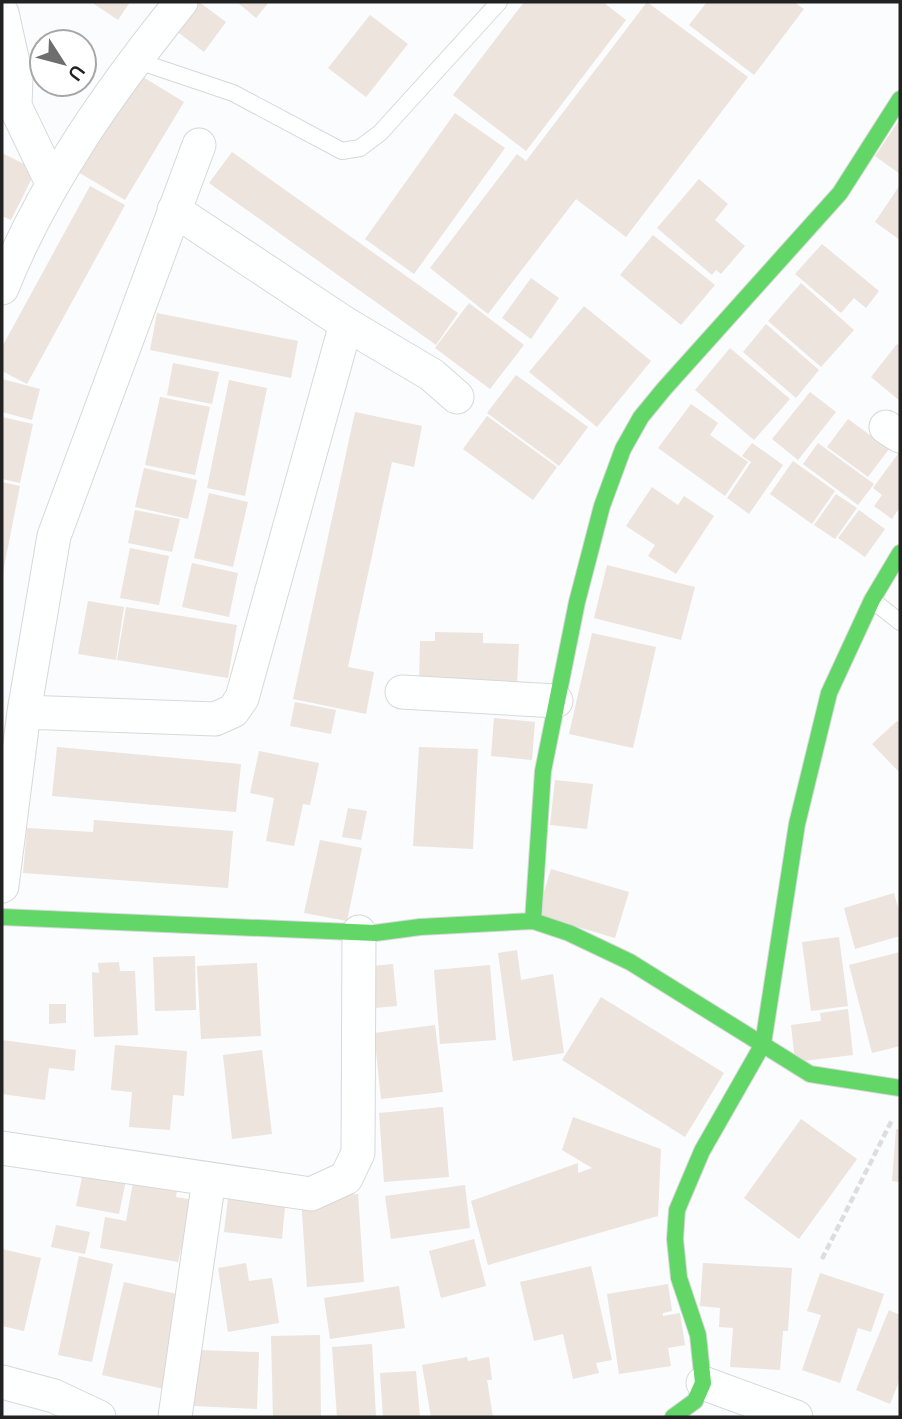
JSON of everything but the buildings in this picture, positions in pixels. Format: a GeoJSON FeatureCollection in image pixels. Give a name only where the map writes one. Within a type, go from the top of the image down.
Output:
{"type":"FeatureCollection","features":[{"type":"Feature","properties":{"kind":"street"},"geometry":{"type":"LineString","coordinates":[[2,288],[52,183],[135,60],[181,2]]}},
{"type":"Feature","properties":{"kind":"street"},"geometry":{"type":"LineString","coordinates":[[2,13],[15,106],[52,183]]}},
{"type":"Feature","properties":{"kind":"street"},"geometry":{"type":"LineString","coordinates":[[533,922],[543,771],[555,701],[602,506],[623,449],[641,417],[664,389],[840,193],[900,99]]}},
{"type":"Feature","properties":{"kind":"street"},"geometry":{"type":"LineString","coordinates":[[2,886],[23,712],[54,536],[199,145]]}},
{"type":"Feature","properties":{"kind":"street"},"geometry":{"type":"LineString","coordinates":[[174,210],[346,324],[432,375],[457,397]]}},
{"type":"Feature","properties":{"kind":"street"},"geometry":{"type":"LineString","coordinates":[[23,712],[215,719],[233,711],[242,698],[346,324]]}},
{"type":"Feature","properties":{"kind":"street"},"geometry":{"type":"LineString","coordinates":[[673,1417],[695,1401],[703,1383],[698,1335],[679,1278],[675,1239],[677,1210],[702,1151],[763,1044],[800,811],[830,694],[872,600],[900,553]]}},
{"type":"Feature","properties":{"kind":"street"},"geometry":{"type":"LineString","coordinates":[[402,692],[555,701]]}},
{"type":"Feature","properties":{"kind":"street"},"geometry":{"type":"LineString","coordinates":[[2,917],[359,932],[533,922],[569,933],[630,962],[810,1074],[900,1088]]}},
{"type":"Feature","properties":{"kind":"street"},"geometry":{"type":"LineString","coordinates":[[2,1148],[310,1194],[346,1178],[358,1153],[359,932]]}},
{"type":"Feature","properties":{"kind":"street"},"geometry":{"type":"LineString","coordinates":[[175,1417],[209,1179]]}},
{"type":"Feature","properties":{"kind":"street"},"geometry":{"type":"LineString","coordinates":[[2,1382],[50,1407],[99,1417]]}},
{"type":"Feature","properties":{"kind":"street"},"geometry":{"type":"LineString","coordinates":[[703,1383],[796,1417]]}},
{"type":"Feature","properties":{"kind":"lane"},"geometry":{"type":"LineString","coordinates":[[135,60],[233,93],[342,151],[360,148],[380,133],[499,2]]}},
{"type":"Feature","properties":{"kind":"lane"},"geometry":{"type":"LineString","coordinates":[[872,600],[900,622]]}},
{"type":"Feature","properties":{"kind":"path"},"geometry":{"type":"LineString","coordinates":[[822,1259],[894,1116]]}},
{"type":"Feature","properties":{"kind":"traffic: fast"},"geometry":{"type":"LineString","coordinates":[[533,921],[543,771],[577,602],[602,506],[623,449],[641,417],[664,389],[840,193],[900,99]]}},
{"type":"Feature","properties":{"kind":"traffic: fast"},"geometry":{"type":"LineString","coordinates":[[673,1417],[695,1401],[703,1383],[698,1335],[679,1278],[675,1239],[677,1210],[702,1151],[763,1044],[797,824],[829,693],[872,600],[900,553]]}},
{"type":"Feature","properties":{"kind":"traffic: fast"},"geometry":{"type":"LineString","coordinates":[[2,917],[375,933],[420,927],[533,921],[569,933],[630,962],[810,1074],[900,1088]]}}]}
